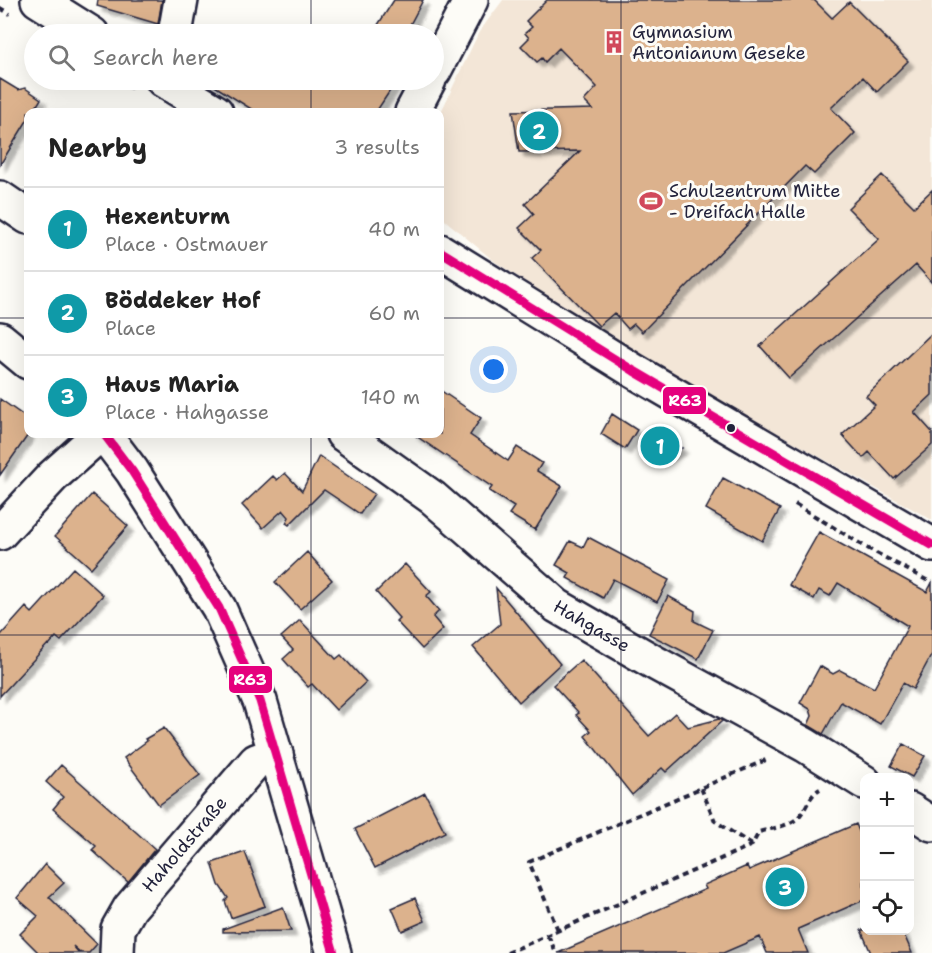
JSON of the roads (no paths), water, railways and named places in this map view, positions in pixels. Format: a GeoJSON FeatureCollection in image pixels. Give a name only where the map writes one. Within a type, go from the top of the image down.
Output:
{"type":"FeatureCollection","features":[{"type":"Feature","properties":{"kind":"street"},"geometry":{"type":"LineString","coordinates":[[38,0],[76,24]]}},
{"type":"Feature","properties":{"kind":"street"},"geometry":{"type":"LineString","coordinates":[[177,24],[181,0]]}},
{"type":"Feature","properties":{"kind":"street"},"geometry":{"type":"LineString","coordinates":[[444,52],[471,0]]}},
{"type":"Feature","properties":{"kind":"street"},"geometry":{"type":"LineString","coordinates":[[181,90],[210,108]]}},
{"type":"Feature","properties":{"kind":"street"},"geometry":{"type":"LineString","coordinates":[[414,108],[424,90]]}},
{"type":"Feature","properties":{"kind":"street"},"geometry":{"type":"LineString","coordinates":[[0,198],[24,214]]}},
{"type":"Feature","properties":{"kind":"street"},"geometry":{"type":"LineString","coordinates":[[444,253],[634,371],[932,545]]}},
{"type":"Feature","properties":{"kind":"street"},"geometry":{"type":"LineString","coordinates":[[0,339],[24,359]]}},
{"type":"Feature","properties":{"kind":"street"},"geometry":{"type":"LineString","coordinates":[[0,533],[53,476],[97,438]]}},
{"type":"Feature","properties":{"kind":"street"},"geometry":{"type":"LineString","coordinates":[[105,438],[132,471],[219,608],[260,701],[334,953]]}},
{"type":"Feature","properties":{"kind":"street","name":"Hahgasse"},"geometry":{"type":"LineString","coordinates":[[349,438],[433,498],[558,606],[805,745],[860,779]]}},
{"type":"Feature","properties":{"kind":"street","name":"Haholdstraße"},"geometry":{"type":"LineString","coordinates":[[117,953],[118,928],[130,908],[256,761],[276,754]]}},
{"type":"Feature","properties":{"kind":"street"},"geometry":{"type":"LineString","coordinates":[[914,813],[932,824]]}},
{"type":"Feature","properties":{"kind":"place","name":"Gymnasium Antonianum Geseke"},"geometry":{"type":"Point","coordinates":[614,42]}},
{"type":"Feature","properties":{"kind":"place","name":"Böddeker Hof"},"geometry":{"type":"Point","coordinates":[539,131]}},
{"type":"Feature","properties":{"kind":"place","name":"Schulzentrum Mitte - Dreifach Halle"},"geometry":{"type":"Point","coordinates":[651,201]}},
{"type":"Feature","properties":{"kind":"place","name":"Hexenturm"},"geometry":{"type":"Point","coordinates":[660,446]}},
{"type":"Feature","properties":{"kind":"place","name":"Haus Maria"},"geometry":{"type":"Point","coordinates":[785,887]}}]}
